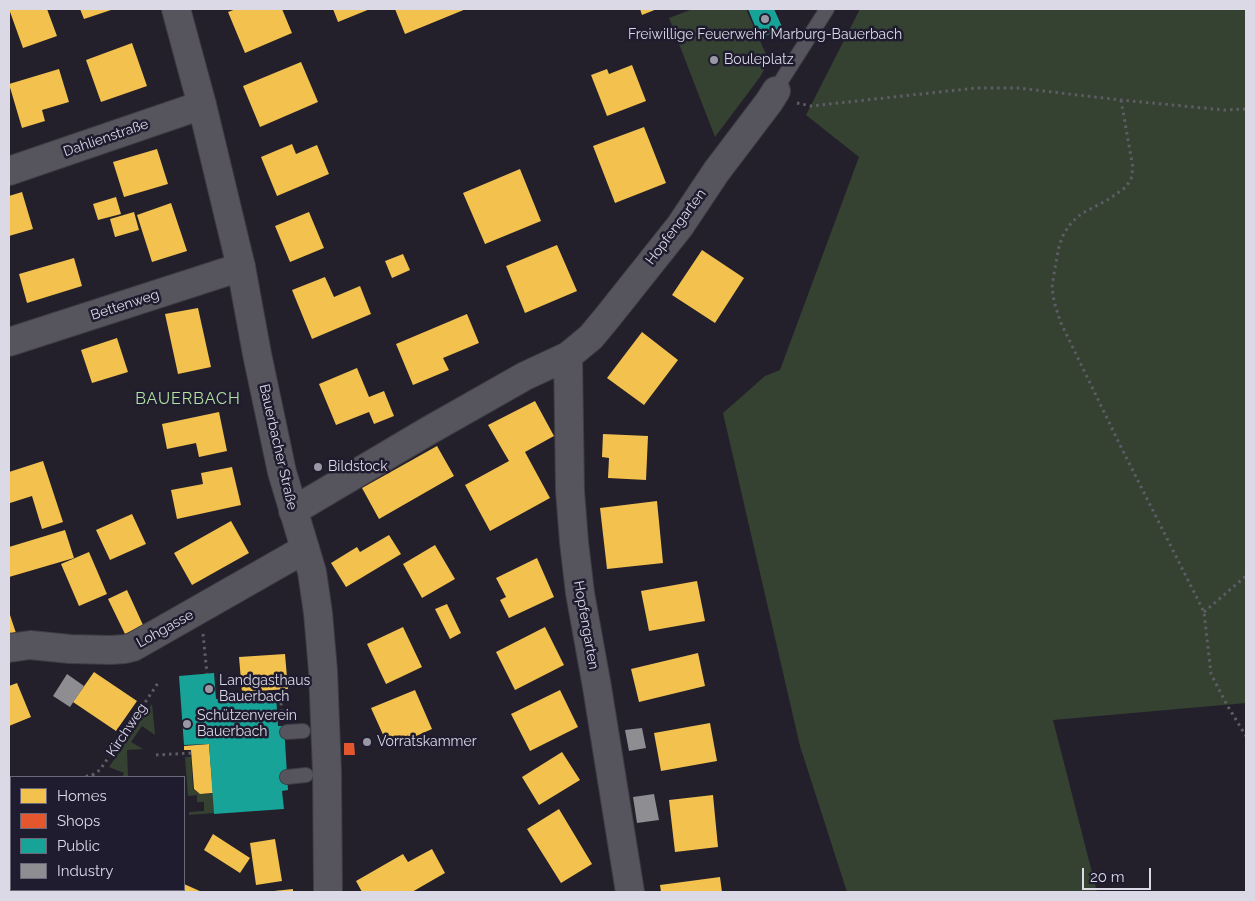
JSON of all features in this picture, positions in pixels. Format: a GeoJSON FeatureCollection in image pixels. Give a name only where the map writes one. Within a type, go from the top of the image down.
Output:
{"type":"FeatureCollection","features":[{"type":"Feature","properties":{"kind":"street","name":"Bauerbacher Straße"},"geometry":{"type":"LineString","coordinates":[[176,9],[202,105],[241,267],[278,454],[312,572],[323,671],[312,730],[322,769],[328,892]]}},
{"type":"Feature","properties":{"kind":"street","name":"Hopfengarten"},"geometry":{"type":"LineString","coordinates":[[293,511],[517,381],[568,356],[590,337],[674,234],[716,172],[776,91]]}},
{"type":"Feature","properties":{"kind":"street","name":"Dahlienstraße"},"geometry":{"type":"LineString","coordinates":[[9,171],[202,105]]}},
{"type":"Feature","properties":{"kind":"street","name":"Bettenweg"},"geometry":{"type":"LineString","coordinates":[[9,342],[241,267]]}},
{"type":"Feature","properties":{"kind":"street","name":"Hopfengarten"},"geometry":{"type":"LineString","coordinates":[[568,356],[570,491],[574,542],[580,593],[630,892]]}},
{"type":"Feature","properties":{"kind":"street","name":"Lohgasse"},"geometry":{"type":"LineString","coordinates":[[9,648],[30,645],[103,650],[134,647],[305,549]]}},
{"type":"Feature","properties":{"kind":"lane"},"geometry":{"type":"LineString","coordinates":[[776,91],[827,9]]}},
{"type":"Feature","properties":{"kind":"lane"},"geometry":{"type":"LineString","coordinates":[[287,732],[312,730]]}},
{"type":"Feature","properties":{"kind":"lane"},"geometry":{"type":"LineString","coordinates":[[288,777],[322,769]]}},
{"type":"Feature","properties":{"kind":"path"},"geometry":{"type":"LineString","coordinates":[[776,91],[798,103],[811,106],[976,88],[1018,88],[1224,110],[1246,109]]}},
{"type":"Feature","properties":{"kind":"path"},"geometry":{"type":"LineString","coordinates":[[1121,100],[1133,168],[1131,179],[1126,187],[1109,199],[1081,214],[1072,222],[1064,234],[1059,246],[1052,287],[1054,301],[1068,338],[1204,612],[1211,674],[1246,736]]}},
{"type":"Feature","properties":{"kind":"path"},"geometry":{"type":"LineString","coordinates":[[1204,612],[1246,576]]}},
{"type":"Feature","properties":{"kind":"path"},"geometry":{"type":"LineString","coordinates":[[206,666],[207,674]]}},
{"type":"Feature","properties":{"kind":"path","name":"Kirchweg"},"geometry":{"type":"LineString","coordinates":[[94,776],[100,770],[158,683]]}},
{"type":"Feature","properties":{"kind":"path"},"geometry":{"type":"LineString","coordinates":[[156,755],[191,753]]}},
{"type":"Feature","properties":{"kind":"green space"},"geometry":{"type":"Polygon","coordinates":[[[693,9],[746,9],[769,61],[760,77],[715,137],[669,18],[693,9]]]}},
{"type":"Feature","properties":{"kind":"green space"},"geometry":{"type":"Polygon","coordinates":[[[860,9],[1246,9],[1246,703],[1053,720],[1097,892],[847,892],[800,746],[723,413],[765,376],[780,370],[859,157],[806,115],[860,9]]]}},
{"type":"Feature","properties":{"kind":"green space"},"geometry":{"type":"Polygon","coordinates":[[[152,704],[155,735],[142,726],[131,742],[143,749],[127,750],[128,776],[122,776],[124,773],[109,767],[152,704]]]}},
{"type":"Feature","properties":{"kind":"green space"},"geometry":{"type":"Polygon","coordinates":[[[185,757],[191,757],[193,789],[200,794],[213,794],[214,813],[189,815],[189,812],[204,811],[204,802],[197,802],[197,795],[188,796],[185,757]]]}},
{"type":"Feature","properties":{"kind":"building: Homes"},"geometry":{"type":"Polygon","coordinates":[[[9,9],[47,9],[57,36],[23,48],[9,9]]]}},
{"type":"Feature","properties":{"kind":"building: Homes"},"geometry":{"type":"Polygon","coordinates":[[[80,9],[114,9],[84,19],[80,9]]]}},
{"type":"Feature","properties":{"kind":"building: Homes"},"geometry":{"type":"Polygon","coordinates":[[[236,9],[282,9],[292,33],[245,53],[228,12],[236,9]]]}},
{"type":"Feature","properties":{"kind":"building: Homes"},"geometry":{"type":"Polygon","coordinates":[[[333,9],[370,9],[338,22],[333,9]]]}},
{"type":"Feature","properties":{"kind":"building: Homes"},"geometry":{"type":"Polygon","coordinates":[[[395,9],[466,9],[405,34],[395,9]]]}},
{"type":"Feature","properties":{"kind":"building: Homes"},"geometry":{"type":"Polygon","coordinates":[[[640,9],[657,9],[642,15],[640,9]]]}},
{"type":"Feature","properties":{"kind":"building: Homes"},"geometry":{"type":"Polygon","coordinates":[[[132,43],[147,86],[101,102],[86,60],[132,43]]]}},
{"type":"Feature","properties":{"kind":"building: Homes"},"geometry":{"type":"Polygon","coordinates":[[[301,62],[318,102],[260,127],[243,86],[301,62]]]}},
{"type":"Feature","properties":{"kind":"building: Homes"},"geometry":{"type":"Polygon","coordinates":[[[632,65],[646,101],[607,116],[591,75],[607,69],[609,74],[632,65]]]}},
{"type":"Feature","properties":{"kind":"building: Homes"},"geometry":{"type":"Polygon","coordinates":[[[59,69],[69,102],[42,110],[45,121],[22,128],[9,84],[59,69]]]}},
{"type":"Feature","properties":{"kind":"building: Homes"},"geometry":{"type":"Polygon","coordinates":[[[644,127],[666,183],[615,203],[593,146],[644,127]]]}},
{"type":"Feature","properties":{"kind":"building: Homes"},"geometry":{"type":"Polygon","coordinates":[[[292,144],[296,154],[317,145],[329,174],[277,196],[261,157],[292,144]]]}},
{"type":"Feature","properties":{"kind":"building: Homes"},"geometry":{"type":"Polygon","coordinates":[[[157,149],[168,184],[124,197],[113,162],[157,149]]]}},
{"type":"Feature","properties":{"kind":"building: Homes"},"geometry":{"type":"Polygon","coordinates":[[[520,169],[541,221],[485,244],[463,193],[520,169]]]}},
{"type":"Feature","properties":{"kind":"building: Homes"},"geometry":{"type":"Polygon","coordinates":[[[22,192],[33,229],[9,236],[9,196],[22,192]]]}},
{"type":"Feature","properties":{"kind":"building: Homes"},"geometry":{"type":"Polygon","coordinates":[[[116,197],[121,214],[98,220],[93,204],[116,197]]]}},
{"type":"Feature","properties":{"kind":"building: Homes"},"geometry":{"type":"Polygon","coordinates":[[[171,203],[187,251],[152,262],[137,215],[171,203]]]}},
{"type":"Feature","properties":{"kind":"building: Homes"},"geometry":{"type":"Polygon","coordinates":[[[134,212],[139,230],[115,237],[110,219],[134,212]]]}},
{"type":"Feature","properties":{"kind":"building: Homes"},"geometry":{"type":"Polygon","coordinates":[[[309,212],[324,248],[290,262],[275,226],[309,212]]]}},
{"type":"Feature","properties":{"kind":"building: Homes"},"geometry":{"type":"Polygon","coordinates":[[[557,245],[577,291],[525,313],[506,266],[557,245]]]}},
{"type":"Feature","properties":{"kind":"building: Homes"},"geometry":{"type":"Polygon","coordinates":[[[702,250],[744,278],[715,323],[672,295],[702,250]]]}},
{"type":"Feature","properties":{"kind":"building: Homes"},"geometry":{"type":"Polygon","coordinates":[[[403,254],[410,270],[392,278],[385,261],[403,254]]]}},
{"type":"Feature","properties":{"kind":"building: Homes"},"geometry":{"type":"Polygon","coordinates":[[[74,258],[82,286],[27,303],[19,274],[74,258]]]}},
{"type":"Feature","properties":{"kind":"building: Homes"},"geometry":{"type":"Polygon","coordinates":[[[325,277],[334,297],[360,286],[371,314],[312,339],[292,290],[325,277]]]}},
{"type":"Feature","properties":{"kind":"building: Homes"},"geometry":{"type":"Polygon","coordinates":[[[198,308],[211,367],[178,374],[165,314],[198,308]]]}},
{"type":"Feature","properties":{"kind":"building: Homes"},"geometry":{"type":"Polygon","coordinates":[[[467,314],[479,343],[443,358],[449,370],[413,385],[396,344],[467,314]]]}},
{"type":"Feature","properties":{"kind":"building: Homes"},"geometry":{"type":"Polygon","coordinates":[[[642,332],[678,360],[644,405],[607,378],[642,332]]]}},
{"type":"Feature","properties":{"kind":"building: Homes"},"geometry":{"type":"Polygon","coordinates":[[[117,338],[128,372],[92,383],[81,350],[117,338]]]}},
{"type":"Feature","properties":{"kind":"building: Homes"},"geometry":{"type":"Polygon","coordinates":[[[357,368],[369,397],[384,391],[394,416],[374,424],[369,412],[336,425],[319,384],[357,368]]]}},
{"type":"Feature","properties":{"kind":"building: Homes"},"geometry":{"type":"Polygon","coordinates":[[[535,401],[554,436],[525,452],[550,498],[490,531],[465,485],[509,461],[488,425],[535,401]]]}},
{"type":"Feature","properties":{"kind":"building: Homes"},"geometry":{"type":"Polygon","coordinates":[[[219,412],[227,451],[199,457],[196,443],[167,449],[162,424],[219,412]]]}},
{"type":"Feature","properties":{"kind":"building: Homes"},"geometry":{"type":"Polygon","coordinates":[[[603,434],[648,436],[646,480],[608,478],[609,458],[602,457],[603,434]]]}},
{"type":"Feature","properties":{"kind":"building: Homes"},"geometry":{"type":"Polygon","coordinates":[[[437,446],[454,476],[379,519],[362,488],[437,446]]]}},
{"type":"Feature","properties":{"kind":"building: Homes"},"geometry":{"type":"Polygon","coordinates":[[[43,461],[63,522],[42,529],[32,496],[10,503],[9,472],[43,461]]]}},
{"type":"Feature","properties":{"kind":"building: Homes"},"geometry":{"type":"Polygon","coordinates":[[[232,467],[241,505],[177,519],[171,490],[203,484],[201,473],[232,467]]]}},
{"type":"Feature","properties":{"kind":"building: Homes"},"geometry":{"type":"Polygon","coordinates":[[[657,501],[663,563],[607,569],[600,508],[657,501]]]}},
{"type":"Feature","properties":{"kind":"building: Homes"},"geometry":{"type":"Polygon","coordinates":[[[132,514],[146,544],[110,560],[96,530],[132,514]]]}},
{"type":"Feature","properties":{"kind":"building: Homes"},"geometry":{"type":"Polygon","coordinates":[[[231,521],[249,553],[192,585],[174,553],[231,521]]]}},
{"type":"Feature","properties":{"kind":"building: Homes"},"geometry":{"type":"Polygon","coordinates":[[[65,530],[74,558],[9,577],[9,547],[65,530]]]}},
{"type":"Feature","properties":{"kind":"building: Homes"},"geometry":{"type":"Polygon","coordinates":[[[389,535],[401,554],[346,587],[331,563],[357,547],[360,552],[389,535]]]}},
{"type":"Feature","properties":{"kind":"building: Homes"},"geometry":{"type":"Polygon","coordinates":[[[435,545],[455,579],[422,598],[403,564],[435,545]]]}},
{"type":"Feature","properties":{"kind":"building: Homes"},"geometry":{"type":"Polygon","coordinates":[[[89,552],[107,594],[79,606],[61,564],[89,552]]]}},
{"type":"Feature","properties":{"kind":"building: Homes"},"geometry":{"type":"Polygon","coordinates":[[[537,558],[554,597],[509,618],[500,600],[506,597],[496,578],[537,558]]]}},
{"type":"Feature","properties":{"kind":"building: Homes"},"geometry":{"type":"Polygon","coordinates":[[[697,581],[705,621],[649,631],[641,591],[697,581]]]}},
{"type":"Feature","properties":{"kind":"building: Homes"},"geometry":{"type":"Polygon","coordinates":[[[127,590],[143,625],[125,634],[108,599],[127,590]]]}},
{"type":"Feature","properties":{"kind":"building: Homes"},"geometry":{"type":"Polygon","coordinates":[[[447,604],[461,633],[450,639],[435,609],[447,604]]]}},
{"type":"Feature","properties":{"kind":"building: Homes"},"geometry":{"type":"Polygon","coordinates":[[[9,612],[16,633],[9,635],[9,612]]]}},
{"type":"Feature","properties":{"kind":"building: Homes"},"geometry":{"type":"Polygon","coordinates":[[[403,627],[422,667],[386,684],[367,644],[403,627]]]}},
{"type":"Feature","properties":{"kind":"building: Homes"},"geometry":{"type":"Polygon","coordinates":[[[545,627],[564,665],[515,690],[496,652],[545,627]]]}},
{"type":"Feature","properties":{"kind":"building: Homes"},"geometry":{"type":"Polygon","coordinates":[[[698,653],[705,686],[639,702],[631,669],[698,653]]]}},
{"type":"Feature","properties":{"kind":"building: Homes"},"geometry":{"type":"Polygon","coordinates":[[[285,654],[288,689],[242,692],[239,657],[285,654]]]}},
{"type":"Feature","properties":{"kind":"building: Homes"},"geometry":{"type":"Polygon","coordinates":[[[94,672],[137,701],[116,731],[73,702],[94,672]]]}},
{"type":"Feature","properties":{"kind":"building: Homes"},"geometry":{"type":"Polygon","coordinates":[[[17,683],[31,717],[9,726],[9,686],[17,683]]]}},
{"type":"Feature","properties":{"kind":"building: Homes"},"geometry":{"type":"Polygon","coordinates":[[[415,690],[432,729],[389,748],[371,708],[415,690]]]}},
{"type":"Feature","properties":{"kind":"building: Homes"},"geometry":{"type":"Polygon","coordinates":[[[560,690],[578,727],[530,751],[511,714],[560,690]]]}},
{"type":"Feature","properties":{"kind":"building: Homes"},"geometry":{"type":"Polygon","coordinates":[[[710,723],[717,761],[661,771],[654,733],[710,723]]]}},
{"type":"Feature","properties":{"kind":"building: Homes"},"geometry":{"type":"Polygon","coordinates":[[[209,744],[213,793],[200,794],[194,789],[191,750],[184,750],[184,746],[209,744]]]}},
{"type":"Feature","properties":{"kind":"building: Homes"},"geometry":{"type":"Polygon","coordinates":[[[562,752],[580,780],[539,805],[522,777],[562,752]]]}},
{"type":"Feature","properties":{"kind":"building: Homes"},"geometry":{"type":"Polygon","coordinates":[[[713,795],[718,847],[675,852],[669,800],[713,795]]]}},
{"type":"Feature","properties":{"kind":"building: Homes"},"geometry":{"type":"Polygon","coordinates":[[[559,809],[592,864],[561,883],[527,829],[559,809]]]}},
{"type":"Feature","properties":{"kind":"building: Homes"},"geometry":{"type":"Polygon","coordinates":[[[213,834],[250,858],[240,873],[204,850],[213,834]]]}},
{"type":"Feature","properties":{"kind":"building: Homes"},"geometry":{"type":"Polygon","coordinates":[[[275,839],[282,881],[256,885],[250,843],[275,839]]]}},
{"type":"Feature","properties":{"kind":"building: Homes"},"geometry":{"type":"Polygon","coordinates":[[[432,849],[445,873],[412,892],[362,892],[356,881],[403,854],[408,862],[432,849]]]}},
{"type":"Feature","properties":{"kind":"building: Homes"},"geometry":{"type":"Polygon","coordinates":[[[720,877],[722,892],[661,892],[660,885],[720,877]]]}},
{"type":"Feature","properties":{"kind":"building: Homes"},"geometry":{"type":"Polygon","coordinates":[[[185,884],[202,892],[165,892],[185,891],[185,884]]]}},
{"type":"Feature","properties":{"kind":"building: Homes"},"geometry":{"type":"Polygon","coordinates":[[[293,889],[293,892],[274,892],[274,891],[293,889]]]}},
{"type":"Feature","properties":{"kind":"building: Shops"},"geometry":{"type":"Polygon","coordinates":[[[344,743],[354,743],[355,755],[344,755],[344,743]]]}},
{"type":"Feature","properties":{"kind":"building: Shops"},"geometry":{"type":"Polygon","coordinates":[[[106,891],[166,891],[165,892],[106,891]]]}},
{"type":"Feature","properties":{"kind":"building: Public","name":"Freiwillige Feuerwehr Marburg-Bauerbach"},"geometry":{"type":"Polygon","coordinates":[[[748,9],[774,9],[783,29],[760,38],[748,9]]]}},
{"type":"Feature","properties":{"kind":"building: Public"},"geometry":{"type":"Polygon","coordinates":[[[214,673],[216,699],[276,695],[278,726],[284,726],[288,790],[282,791],[284,809],[214,814],[209,744],[184,745],[179,676],[214,673]]]}},
{"type":"Feature","properties":{"kind":"building: Industry"},"geometry":{"type":"Polygon","coordinates":[[[67,674],[84,686],[70,707],[53,696],[67,674]]]}},
{"type":"Feature","properties":{"kind":"building: Industry"},"geometry":{"type":"Polygon","coordinates":[[[642,728],[646,748],[629,751],[625,730],[642,728]]]}},
{"type":"Feature","properties":{"kind":"building: Industry"},"geometry":{"type":"Polygon","coordinates":[[[654,794],[659,820],[637,823],[633,797],[654,794]]]}},
{"type":"Feature","properties":{"kind":"place","name":"Freiwillige Feuerwehr Marburg-Bauerbach"},"geometry":{"type":"Point","coordinates":[765,19]}},
{"type":"Feature","properties":{"kind":"place","name":"Bouleplatz"},"geometry":{"type":"Point","coordinates":[714,60]}},
{"type":"Feature","properties":{"kind":"place","name":"Bildstock"},"geometry":{"type":"Point","coordinates":[318,467]}},
{"type":"Feature","properties":{"kind":"place","name":"Landgasthaus Bauerbach"},"geometry":{"type":"Point","coordinates":[209,689]}},
{"type":"Feature","properties":{"kind":"place","name":"Schützenverein Bauerbach"},"geometry":{"type":"Point","coordinates":[187,724]}},
{"type":"Feature","properties":{"kind":"place","name":"Vorratskammer"},"geometry":{"type":"Point","coordinates":[367,742]}},
{"type":"Feature","properties":{"kind":"district","name":"BAUERBACH"},"geometry":{"type":"Point","coordinates":[188,399]}}]}
